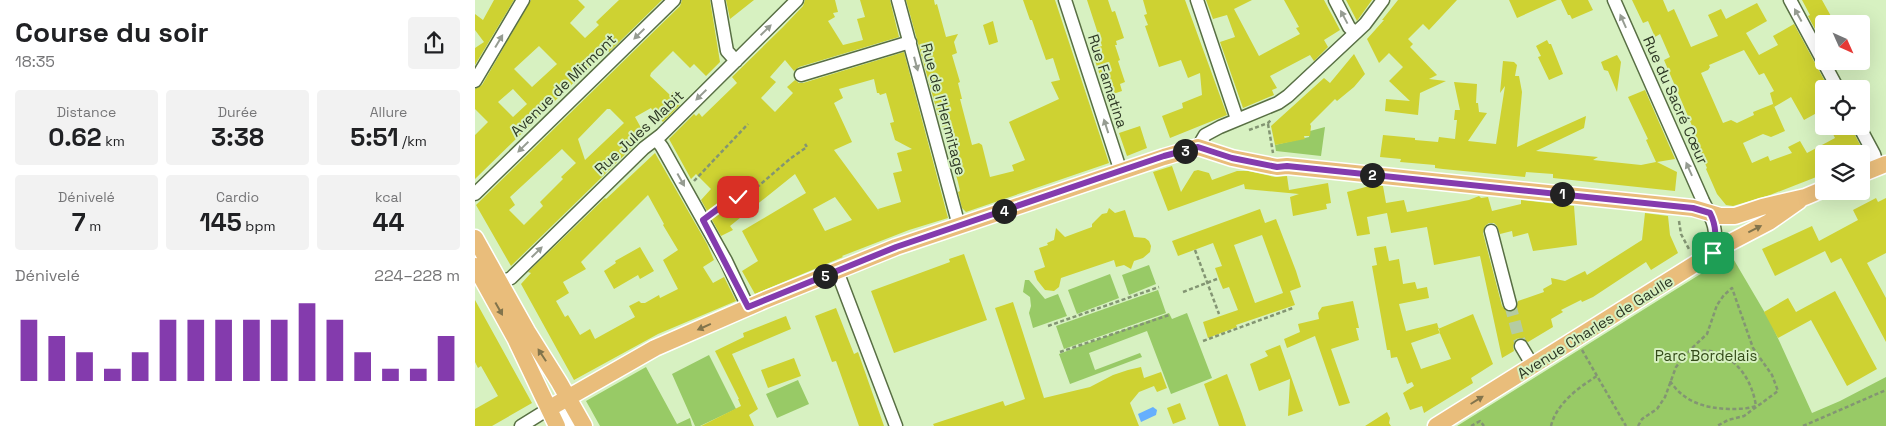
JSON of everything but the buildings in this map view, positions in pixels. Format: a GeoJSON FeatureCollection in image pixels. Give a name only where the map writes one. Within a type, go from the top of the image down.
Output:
{"type":"FeatureCollection","features":[{"type":"Feature","properties":{"kind":"main road"},"geometry":{"type":"LineString","coordinates":[[550,408],[655,348],[748,307],[896,247],[1164,156],[1198,147]]}},
{"type":"Feature","properties":{"kind":"main road","name":"Avenue Charles de Gaulle"},"geometry":{"type":"LineString","coordinates":[[1198,147],[1232,158],[1277,167],[1287,166],[1693,208],[1720,216],[1735,216],[1815,193]]}},
{"type":"Feature","properties":{"kind":"main road"},"geometry":{"type":"LineString","coordinates":[[1870,170],[1882,165]]}},
{"type":"Feature","properties":{"kind":"main road","name":"Avenue Charles de Gaulle"},"geometry":{"type":"LineString","coordinates":[[1436,426],[1575,340],[1694,255],[1713,253],[1769,222],[1805,197]]}},
{"type":"Feature","properties":{"kind":"main road"},"geometry":{"type":"LineString","coordinates":[[475,238],[527,331],[584,426]]}},
{"type":"Feature","properties":{"kind":"main road"},"geometry":{"type":"LineString","coordinates":[[475,266],[515,338],[557,426]]}},
{"type":"Feature","properties":{"kind":"street"},"geometry":{"type":"LineString","coordinates":[[475,81],[523,0]]}},
{"type":"Feature","properties":{"kind":"street","name":"Avenue de Mirmont"},"geometry":{"type":"LineString","coordinates":[[475,194],[674,0]]}},
{"type":"Feature","properties":{"kind":"street"},"geometry":{"type":"LineString","coordinates":[[718,0],[727,51],[736,61]]}},
{"type":"Feature","properties":{"kind":"street","name":"Rue Jules Mabit"},"geometry":{"type":"LineString","coordinates":[[501,283],[511,278],[797,0]]}},
{"type":"Feature","properties":{"kind":"street","name":"Rue de l'Hermitage"},"geometry":{"type":"LineString","coordinates":[[898,0],[959,226]]}},
{"type":"Feature","properties":{"kind":"street","name":"Rue Famatina"},"geometry":{"type":"LineString","coordinates":[[1065,0],[1121,172]]}},
{"type":"Feature","properties":{"kind":"street"},"geometry":{"type":"LineString","coordinates":[[1197,0],[1237,120]]}},
{"type":"Feature","properties":{"kind":"street"},"geometry":{"type":"LineString","coordinates":[[1335,0],[1349,26],[1355,33]]}},
{"type":"Feature","properties":{"kind":"street"},"geometry":{"type":"LineString","coordinates":[[1198,147],[1205,135],[1278,103],[1288,96],[1365,24],[1383,0]]}},
{"type":"Feature","properties":{"kind":"street","name":"Rue du Sacré Cœur"},"geometry":{"type":"LineString","coordinates":[[1614,0],[1710,213],[1716,230],[1713,253]]}},
{"type":"Feature","properties":{"kind":"street"},"geometry":{"type":"LineString","coordinates":[[1790,0],[1833,80]]}},
{"type":"Feature","properties":{"kind":"street"},"geometry":{"type":"LineString","coordinates":[[801,75],[910,42]]}},
{"type":"Feature","properties":{"kind":"street"},"geometry":{"type":"LineString","coordinates":[[1864,135],[1882,165]]}},
{"type":"Feature","properties":{"kind":"street"},"geometry":{"type":"LineString","coordinates":[[656,139],[703,220],[748,307]]}},
{"type":"Feature","properties":{"kind":"street"},"geometry":{"type":"LineString","coordinates":[[1491,231],[1510,304]]}},
{"type":"Feature","properties":{"kind":"street"},"geometry":{"type":"LineString","coordinates":[[837,271],[896,426]]}},
{"type":"Feature","properties":{"kind":"street"},"geometry":{"type":"LineString","coordinates":[[1521,346],[1533,366]]}},
{"type":"Feature","properties":{"kind":"street"},"geometry":{"type":"LineString","coordinates":[[521,426],[550,408],[555,409],[570,426]]}},
{"type":"Feature","properties":{"kind":"path"},"geometry":{"type":"LineString","coordinates":[[1268,123],[1273,154]]}},
{"type":"Feature","properties":{"kind":"path"},"geometry":{"type":"LineString","coordinates":[[685,188],[748,124]]}},
{"type":"Feature","properties":{"kind":"path"},"geometry":{"type":"LineString","coordinates":[[703,220],[734,197],[742,198],[747,196],[807,146],[805,144]]}},
{"type":"Feature","properties":{"kind":"path"},"geometry":{"type":"LineString","coordinates":[[1680,207],[1681,234],[1694,255]]}},
{"type":"Feature","properties":{"kind":"path"},"geometry":{"type":"LineString","coordinates":[[1195,250],[1219,314]]}},
{"type":"Feature","properties":{"kind":"path"},"geometry":{"type":"LineString","coordinates":[[1183,292],[1217,279]]}},
{"type":"Feature","properties":{"kind":"path"},"geometry":{"type":"LineString","coordinates":[[1048,326],[1159,287]]}},
{"type":"Feature","properties":{"kind":"path"},"geometry":{"type":"LineString","coordinates":[[1638,426],[1642,419],[1657,409],[1665,397],[1676,367],[1691,348],[1707,334],[1717,306],[1724,295],[1732,288],[1753,348],[1772,375],[1778,392],[1744,416],[1728,420],[1717,426]]}},
{"type":"Feature","properties":{"kind":"path"},"geometry":{"type":"LineString","coordinates":[[1203,341],[1293,308]]}},
{"type":"Feature","properties":{"kind":"path"},"geometry":{"type":"LineString","coordinates":[[1060,352],[1169,315]]}},
{"type":"Feature","properties":{"kind":"path"},"geometry":{"type":"LineString","coordinates":[[1575,340],[1626,426]]}},
{"type":"Feature","properties":{"kind":"path"},"geometry":{"type":"LineString","coordinates":[[1691,348],[1697,351],[1709,350],[1737,364],[1746,375],[1756,406]]}},
{"type":"Feature","properties":{"kind":"path"},"geometry":{"type":"LineString","coordinates":[[1551,426],[1558,410],[1567,399],[1584,384],[1597,376]]}},
{"type":"Feature","properties":{"kind":"path"},"geometry":{"type":"LineString","coordinates":[[1670,381],[1677,392],[1692,402],[1713,408],[1734,409],[1756,406]]}},
{"type":"Feature","properties":{"kind":"path"},"geometry":{"type":"LineString","coordinates":[[1803,426],[1886,390]]}},
{"type":"Feature","properties":{"kind":"path"},"geometry":{"type":"LineString","coordinates":[[1471,426],[1480,421],[1484,426]]}},
{"type":"Feature","properties":{"kind":"green space"},"geometry":{"type":"Polygon","coordinates":[[[1325,127],[1321,156],[1276,151],[1275,145],[1309,137],[1310,131],[1325,127]]]}},
{"type":"Feature","properties":{"kind":"green space","name":"Parc Bordelais"},"geometry":{"type":"Polygon","coordinates":[[[1731,255],[1771,323],[1812,413],[1886,377],[1886,426],[1457,426],[1731,255]]]}},
{"type":"Feature","properties":{"kind":"green space"},"geometry":{"type":"Polygon","coordinates":[[[1149,265],[1156,284],[1129,295],[1122,275],[1149,265]]]}},
{"type":"Feature","properties":{"kind":"green space"},"geometry":{"type":"Polygon","coordinates":[[[1110,274],[1119,298],[1077,314],[1068,290],[1110,274]]]}},
{"type":"Feature","properties":{"kind":"green space"},"geometry":{"type":"Polygon","coordinates":[[[1025,280],[1029,280],[1045,299],[1058,294],[1067,316],[1033,328],[1029,313],[1031,306],[1030,297],[1023,292],[1025,280]]]}},
{"type":"Feature","properties":{"kind":"green space"},"geometry":{"type":"Polygon","coordinates":[[[1158,290],[1166,313],[1064,349],[1056,326],[1158,290]]]}},
{"type":"Feature","properties":{"kind":"green space"},"geometry":{"type":"Polygon","coordinates":[[[1169,313],[1172,319],[1187,313],[1212,378],[1171,394],[1147,331],[1089,353],[1095,370],[1140,353],[1142,357],[1070,384],[1059,354],[1169,313]]]}},
{"type":"Feature","properties":{"kind":"green space"},"geometry":{"type":"Polygon","coordinates":[[[709,355],[736,409],[700,426],[695,426],[672,374],[709,355]]]}},
{"type":"Feature","properties":{"kind":"green space"},"geometry":{"type":"Polygon","coordinates":[[[646,367],[677,424],[690,418],[692,426],[600,426],[586,401],[646,367]]]}},
{"type":"Feature","properties":{"kind":"green space"},"geometry":{"type":"Polygon","coordinates":[[[798,380],[809,404],[777,418],[766,394],[798,380]]]}},
{"type":"Feature","properties":{"kind":"water"},"geometry":{"type":"Polygon","coordinates":[[[1153,407],[1157,410],[1156,415],[1141,422],[1138,414],[1153,407]]]}},
{"type":"Feature","properties":{"kind":"tunnel"},"geometry":{"type":"LineString","coordinates":[[1510,304],[1521,346]]}},
{"type":"Feature","properties":{"kind":"route"},"geometry":{"type":"LineString","coordinates":[[738,197],[734,197],[703,220],[726,261],[748,307],[896,247],[1164,156],[1198,147],[1232,158],[1277,167],[1287,166],[1693,208],[1710,213],[1714,222],[1716,230],[1713,253]]}}]}
